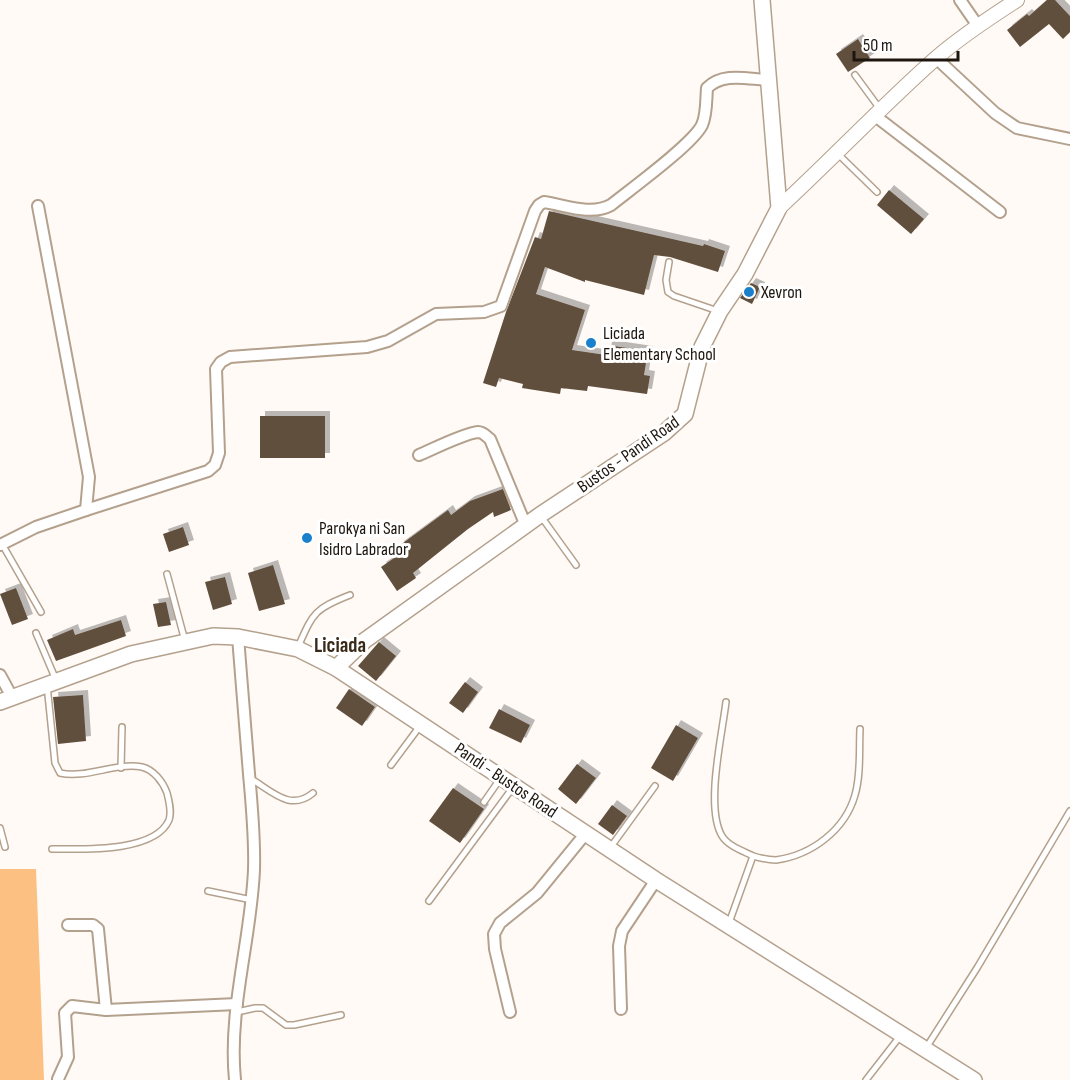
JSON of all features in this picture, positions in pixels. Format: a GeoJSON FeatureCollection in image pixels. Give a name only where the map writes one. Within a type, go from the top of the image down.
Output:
{"type":"FeatureCollection","features":[{"type":"Feature","properties":{"kind":"main road"},"geometry":{"type":"LineString","coordinates":[[762,0],[779,208]]}},
{"type":"Feature","properties":{"kind":"main road","name":"Bustos - Pandi Road"},"geometry":{"type":"LineString","coordinates":[[336,668],[364,641],[540,515],[664,433],[684,414],[702,347],[720,311],[745,274],[779,208]]}},
{"type":"Feature","properties":{"kind":"main road","name":"Pandi - Bustos Road"},"geometry":{"type":"LineString","coordinates":[[6,699],[130,654],[213,636],[238,637],[298,649],[336,668],[656,880],[974,1080]]}},
{"type":"Feature","properties":{"kind":"street"},"geometry":{"type":"LineString","coordinates":[[960,0],[978,26]]}},
{"type":"Feature","properties":{"kind":"street"},"geometry":{"type":"LineString","coordinates":[[779,208],[936,58],[1017,0]]}},
{"type":"Feature","properties":{"kind":"street"},"geometry":{"type":"LineString","coordinates":[[936,58],[995,113],[1017,128],[1070,139]]}},
{"type":"Feature","properties":{"kind":"street"},"geometry":{"type":"LineString","coordinates":[[1,545],[36,527],[208,471],[215,465],[219,453],[216,369],[221,362],[230,357],[367,347],[388,341],[436,314],[484,312],[501,306],[539,205],[544,202],[602,210],[678,150],[700,129],[704,121],[707,88],[715,80],[723,78],[768,80]]}},
{"type":"Feature","properties":{"kind":"street"},"geometry":{"type":"LineString","coordinates":[[877,112],[1000,212]]}},
{"type":"Feature","properties":{"kind":"street"},"geometry":{"type":"LineString","coordinates":[[38,206],[89,477],[86,510]]}},
{"type":"Feature","properties":{"kind":"street"},"geometry":{"type":"LineString","coordinates":[[419,455],[468,435],[478,432],[484,434],[490,439],[526,526]]}},
{"type":"Feature","properties":{"kind":"street"},"geometry":{"type":"LineString","coordinates":[[236,1080],[234,1055],[237,1008],[252,900],[254,868],[253,818],[238,637]]}},
{"type":"Feature","properties":{"kind":"street"},"geometry":{"type":"LineString","coordinates":[[0,675],[6,699]]}},
{"type":"Feature","properties":{"kind":"street"},"geometry":{"type":"LineString","coordinates":[[510,1012],[495,949],[494,934],[500,923],[537,893],[586,832]]}},
{"type":"Feature","properties":{"kind":"street"},"geometry":{"type":"LineString","coordinates":[[621,1009],[619,946],[622,931],[656,880]]}},
{"type":"Feature","properties":{"kind":"street"},"geometry":{"type":"LineString","coordinates":[[68,925],[93,925],[98,929],[106,1010]]}},
{"type":"Feature","properties":{"kind":"street"},"geometry":{"type":"LineString","coordinates":[[58,1079],[68,1057],[65,1013],[72,1006],[106,1010],[237,1008]]}},
{"type":"Feature","properties":{"kind":"lane"},"geometry":{"type":"LineString","coordinates":[[855,75],[877,112]]}},
{"type":"Feature","properties":{"kind":"lane"},"geometry":{"type":"LineString","coordinates":[[837,153],[877,192]]}},
{"type":"Feature","properties":{"kind":"lane"},"geometry":{"type":"LineString","coordinates":[[669,262],[666,280],[668,292],[720,311]]}},
{"type":"Feature","properties":{"kind":"lane"},"geometry":{"type":"LineString","coordinates":[[540,515],[576,565]]}},
{"type":"Feature","properties":{"kind":"lane"},"geometry":{"type":"LineString","coordinates":[[1,545],[41,612]]}},
{"type":"Feature","properties":{"kind":"lane"},"geometry":{"type":"LineString","coordinates":[[166,574],[185,641]]}},
{"type":"Feature","properties":{"kind":"lane"},"geometry":{"type":"LineString","coordinates":[[298,649],[317,610],[328,603],[350,595]]}},
{"type":"Feature","properties":{"kind":"lane"},"geometry":{"type":"LineString","coordinates":[[36,633],[51,682],[55,763],[60,773],[72,776],[121,768],[144,767],[156,774],[166,789],[170,804],[168,820],[145,840],[127,846],[52,849]]}},
{"type":"Feature","properties":{"kind":"lane"},"geometry":{"type":"LineString","coordinates":[[726,702],[714,795],[715,817],[723,837],[733,846],[753,856],[775,860],[817,846],[829,837],[842,821],[855,795],[860,729]]}},
{"type":"Feature","properties":{"kind":"lane"},"geometry":{"type":"LineString","coordinates":[[390,765],[422,724]]}},
{"type":"Feature","properties":{"kind":"lane"},"geometry":{"type":"LineString","coordinates":[[121,768],[122,727]]}},
{"type":"Feature","properties":{"kind":"lane"},"geometry":{"type":"LineString","coordinates":[[484,802],[501,776]]}},
{"type":"Feature","properties":{"kind":"lane"},"geometry":{"type":"LineString","coordinates":[[249,778],[288,801],[304,801],[312,794]]}},
{"type":"Feature","properties":{"kind":"lane"},"geometry":{"type":"LineString","coordinates":[[429,901],[515,785]]}},
{"type":"Feature","properties":{"kind":"lane"},"geometry":{"type":"LineString","coordinates":[[610,848],[655,786]]}},
{"type":"Feature","properties":{"kind":"lane"},"geometry":{"type":"LineString","coordinates":[[925,1049],[1070,811]]}},
{"type":"Feature","properties":{"kind":"lane"},"geometry":{"type":"LineString","coordinates":[[0,828],[5,846]]}},
{"type":"Feature","properties":{"kind":"lane"},"geometry":{"type":"LineString","coordinates":[[728,924],[753,856]]}},
{"type":"Feature","properties":{"kind":"lane"},"geometry":{"type":"LineString","coordinates":[[208,891],[252,900]]}},
{"type":"Feature","properties":{"kind":"lane"},"geometry":{"type":"LineString","coordinates":[[237,1008],[263,1008],[286,1025],[340,1015]]}},
{"type":"Feature","properties":{"kind":"lane"},"geometry":{"type":"LineString","coordinates":[[866,1080],[902,1034]]}},
{"type":"Feature","properties":{"kind":"shaded area"},"geometry":{"type":"Polygon","coordinates":[[[0,869],[36,869],[44,1080],[0,1080],[0,869]]]}},
{"type":"Feature","properties":{"kind":"building"},"geometry":{"type":"Polygon","coordinates":[[[1047,0],[1055,0],[1070,16],[1070,32],[1063,39],[1049,24],[1020,47],[1007,30],[1027,14],[1029,16],[1047,0]]]}},
{"type":"Feature","properties":{"kind":"building"},"geometry":{"type":"Polygon","coordinates":[[[858,39],[870,58],[848,72],[836,54],[858,39]]]}},
{"type":"Feature","properties":{"kind":"building"},"geometry":{"type":"Polygon","coordinates":[[[889,190],[924,219],[911,234],[877,205],[889,190]]]}},
{"type":"Feature","properties":{"kind":"building"},"geometry":{"type":"Polygon","coordinates":[[[549,211],[703,246],[704,244],[725,251],[718,272],[670,257],[654,255],[644,295],[585,280],[585,282],[545,267],[536,294],[585,310],[572,350],[606,355],[607,345],[648,351],[644,375],[650,376],[647,394],[588,386],[587,391],[561,388],[560,394],[522,388],[523,384],[499,378],[496,387],[483,383],[506,312],[535,237],[541,239],[549,211]]]}},
{"type":"Feature","properties":{"kind":"building","name":"Xevron"},"geometry":{"type":"Polygon","coordinates":[[[751,283],[760,287],[752,304],[740,298],[751,283]]]}},
{"type":"Feature","properties":{"kind":"building"},"geometry":{"type":"Polygon","coordinates":[[[260,416],[325,416],[325,458],[260,458],[260,416]]]}},
{"type":"Feature","properties":{"kind":"building"},"geometry":{"type":"Polygon","coordinates":[[[503,489],[511,510],[494,517],[493,512],[468,529],[413,573],[416,578],[397,591],[381,567],[403,552],[399,546],[448,510],[451,515],[470,501],[503,489]]]}},
{"type":"Feature","properties":{"kind":"building"},"geometry":{"type":"Polygon","coordinates":[[[183,527],[189,545],[169,552],[163,534],[183,527]]]}},
{"type":"Feature","properties":{"kind":"building"},"geometry":{"type":"Polygon","coordinates":[[[273,565],[285,604],[259,611],[248,573],[273,565]]]}},
{"type":"Feature","properties":{"kind":"building"},"geometry":{"type":"Polygon","coordinates":[[[225,577],[232,604],[213,610],[205,582],[225,577]]]}},
{"type":"Feature","properties":{"kind":"building"},"geometry":{"type":"Polygon","coordinates":[[[16,588],[28,619],[12,625],[0,594],[16,588]]]}},
{"type":"Feature","properties":{"kind":"building"},"geometry":{"type":"Polygon","coordinates":[[[166,602],[171,625],[158,627],[153,604],[166,602]]]}},
{"type":"Feature","properties":{"kind":"building"},"geometry":{"type":"Polygon","coordinates":[[[121,620],[126,636],[56,661],[47,640],[73,629],[75,635],[121,620]]]}},
{"type":"Feature","properties":{"kind":"building"},"geometry":{"type":"Polygon","coordinates":[[[379,642],[396,656],[376,681],[358,666],[379,642]]]}},
{"type":"Feature","properties":{"kind":"building"},"geometry":{"type":"Polygon","coordinates":[[[465,682],[478,692],[463,713],[449,703],[465,682]]]}},
{"type":"Feature","properties":{"kind":"building"},"geometry":{"type":"Polygon","coordinates":[[[349,689],[375,707],[362,726],[336,708],[349,689]]]}},
{"type":"Feature","properties":{"kind":"building"},"geometry":{"type":"Polygon","coordinates":[[[83,695],[86,741],[58,744],[53,697],[83,695]]]}},
{"type":"Feature","properties":{"kind":"building"},"geometry":{"type":"Polygon","coordinates":[[[499,709],[530,725],[521,743],[489,728],[499,709]]]}},
{"type":"Feature","properties":{"kind":"building"},"geometry":{"type":"Polygon","coordinates":[[[676,725],[698,738],[673,781],[651,768],[676,725]]]}},
{"type":"Feature","properties":{"kind":"building"},"geometry":{"type":"Polygon","coordinates":[[[577,764],[596,778],[576,804],[558,789],[577,764]]]}},
{"type":"Feature","properties":{"kind":"building"},"geometry":{"type":"Polygon","coordinates":[[[453,788],[484,809],[460,843],[429,821],[453,788]]]}},
{"type":"Feature","properties":{"kind":"building"},"geometry":{"type":"Polygon","coordinates":[[[612,805],[627,816],[613,835],[598,824],[612,805]]]}},
{"type":"Feature","properties":{"kind":"place","name":"Xevron"},"geometry":{"type":"Point","coordinates":[749,292]}},
{"type":"Feature","properties":{"kind":"place","name":"Liciada Elementary School"},"geometry":{"type":"Point","coordinates":[591,343]}},
{"type":"Feature","properties":{"kind":"place","name":"Parokya ni San Isidro Labrador"},"geometry":{"type":"Point","coordinates":[307,538]}},
{"type":"Feature","properties":{"kind":"district","name":"Liciada"},"geometry":{"type":"Point","coordinates":[340,645]}}]}
